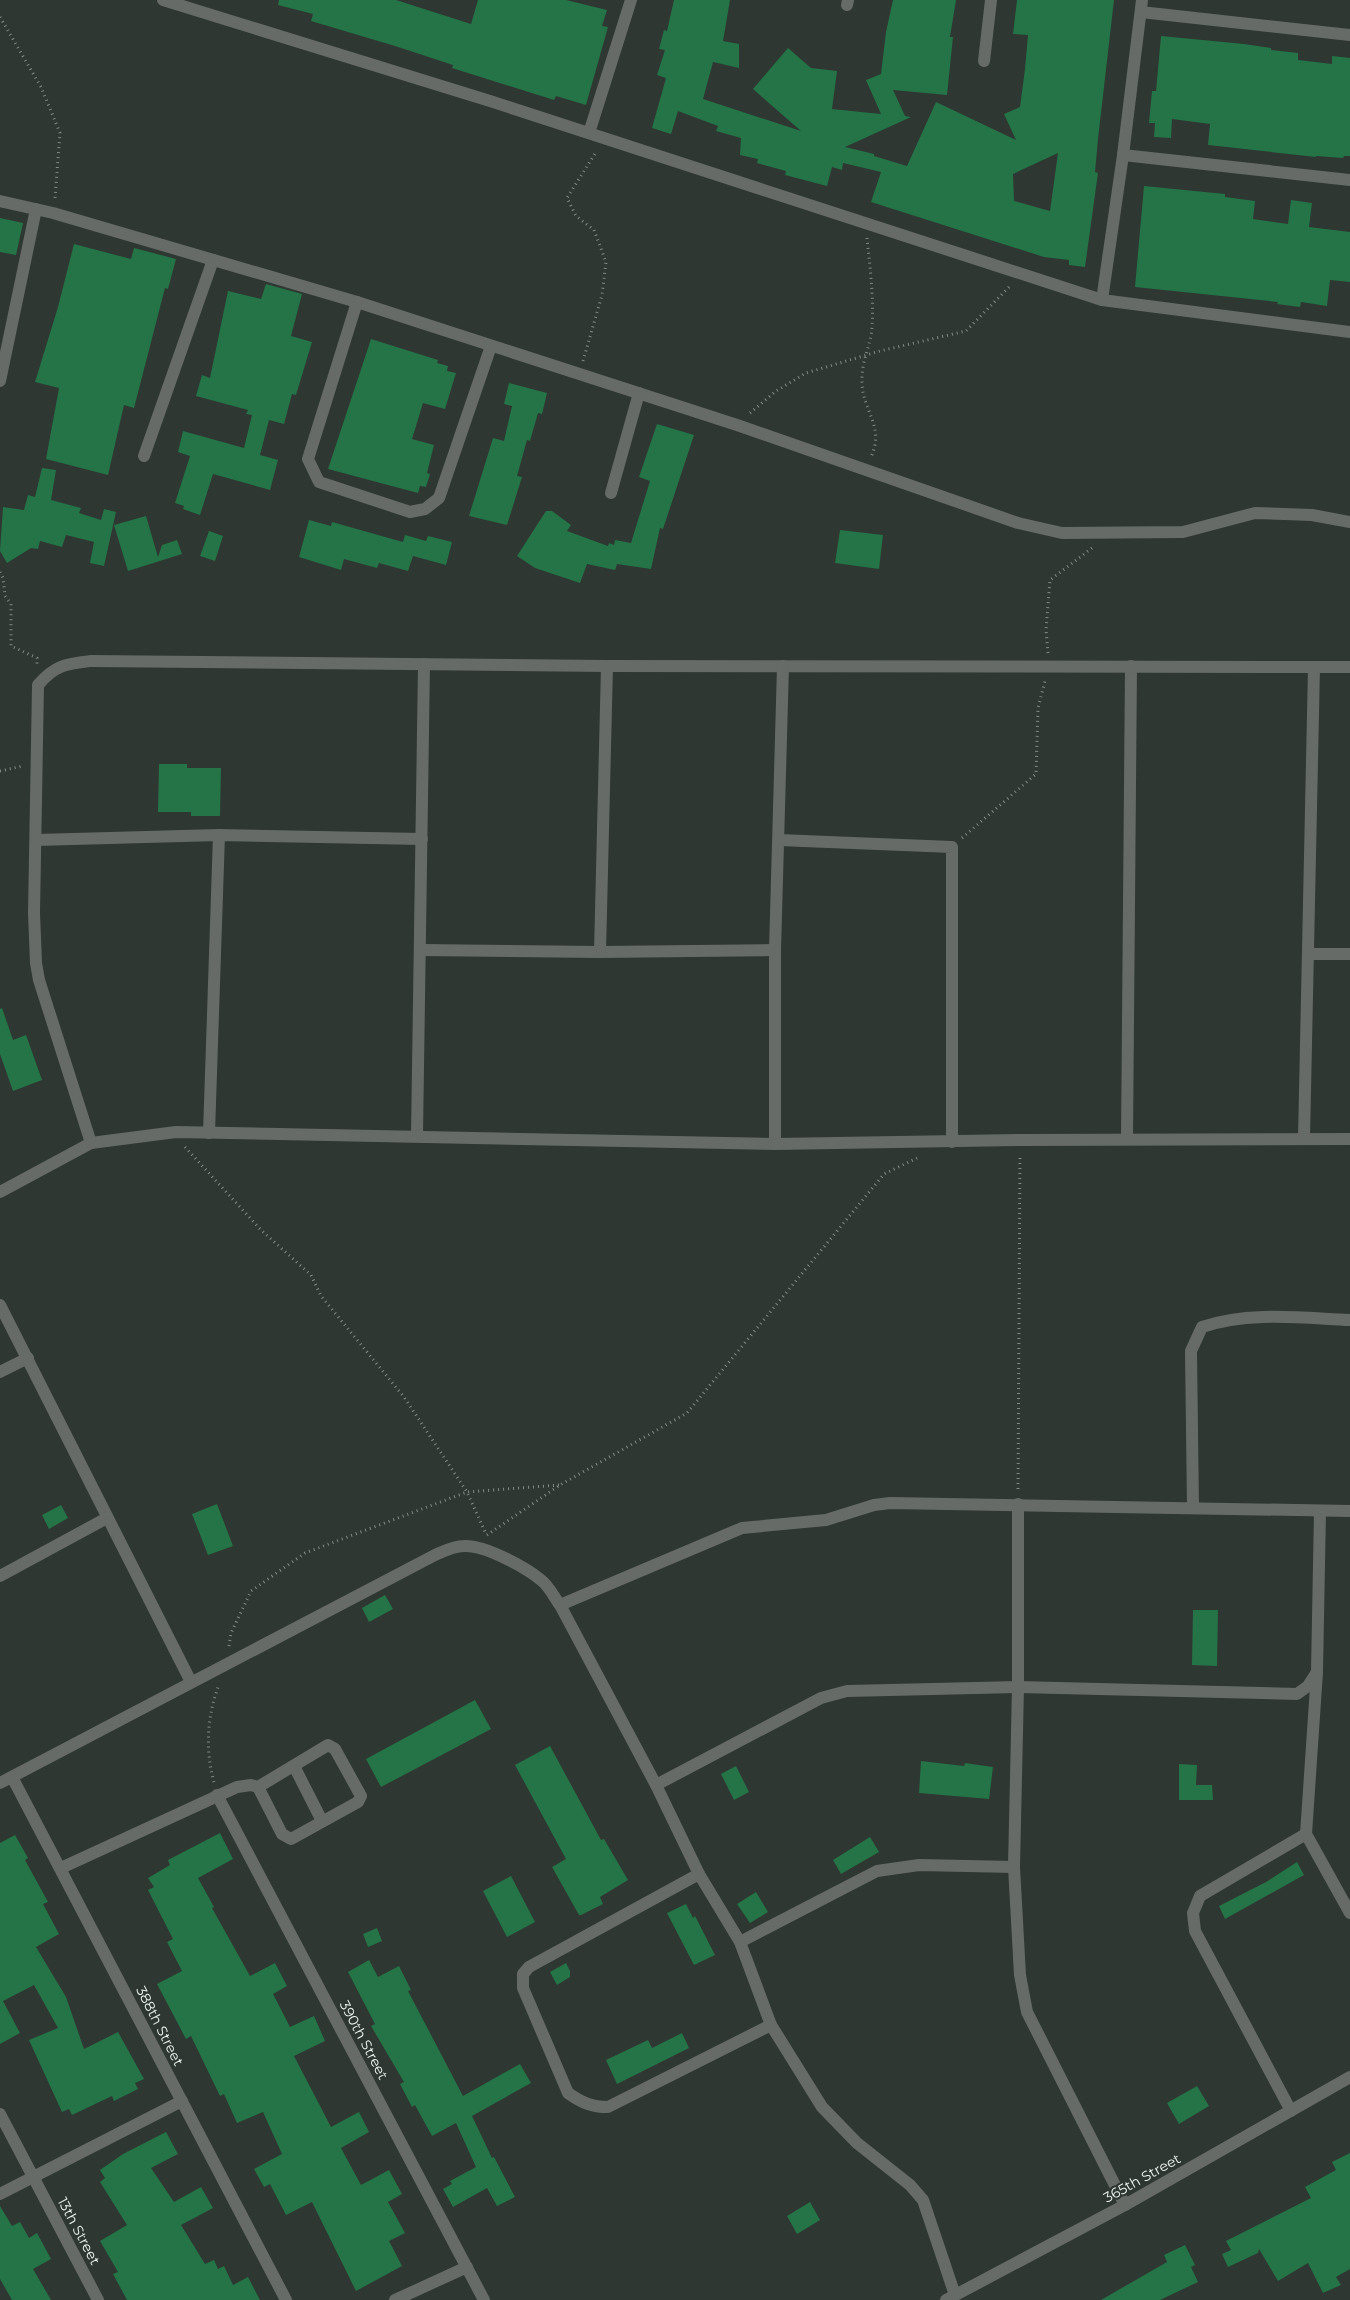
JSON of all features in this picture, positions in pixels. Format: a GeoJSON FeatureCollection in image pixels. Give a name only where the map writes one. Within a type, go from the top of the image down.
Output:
{"type":"FeatureCollection","features":[{"type":"Feature","properties":{"kind":"street"},"geometry":{"type":"LineString","coordinates":[[164,0],[589,133],[1102,300],[1350,332]]}},
{"type":"Feature","properties":{"kind":"street"},"geometry":{"type":"LineString","coordinates":[[589,133],[631,0]]}},
{"type":"Feature","properties":{"kind":"street"},"geometry":{"type":"LineString","coordinates":[[984,61],[991,0]]}},
{"type":"Feature","properties":{"kind":"street"},"geometry":{"type":"LineString","coordinates":[[1102,300],[1123,155],[1141,6],[1350,35]]}},
{"type":"Feature","properties":{"kind":"street"},"geometry":{"type":"LineString","coordinates":[[1123,155],[1350,180]]}},
{"type":"Feature","properties":{"kind":"street"},"geometry":{"type":"LineString","coordinates":[[0,201],[36,208],[357,302],[737,425],[940,495],[981,512],[1018,523],[1062,533],[1183,532],[1254,513],[1312,515],[1350,522]]}},
{"type":"Feature","properties":{"kind":"street"},"geometry":{"type":"LineString","coordinates":[[0,381],[36,208]]}},
{"type":"Feature","properties":{"kind":"street"},"geometry":{"type":"LineString","coordinates":[[144,456],[213,260]]}},
{"type":"Feature","properties":{"kind":"street"},"geometry":{"type":"LineString","coordinates":[[357,302],[308,459],[319,482],[410,512],[425,509],[439,498],[491,346]]}},
{"type":"Feature","properties":{"kind":"street"},"geometry":{"type":"LineString","coordinates":[[611,492],[640,393]]}},
{"type":"Feature","properties":{"kind":"street"},"geometry":{"type":"LineString","coordinates":[[91,1143],[39,980],[36,963],[34,913],[38,685],[48,673],[64,664],[91,661],[607,666],[1350,667]]}},
{"type":"Feature","properties":{"kind":"street"},"geometry":{"type":"LineString","coordinates":[[417,1135],[424,664]]}},
{"type":"Feature","properties":{"kind":"street"},"geometry":{"type":"LineString","coordinates":[[600,952],[607,666]]}},
{"type":"Feature","properties":{"kind":"street"},"geometry":{"type":"LineString","coordinates":[[775,1144],[775,950],[783,666]]}},
{"type":"Feature","properties":{"kind":"street"},"geometry":{"type":"LineString","coordinates":[[1128,1139],[1131,666]]}},
{"type":"Feature","properties":{"kind":"street"},"geometry":{"type":"LineString","coordinates":[[1304,1138],[1314,667]]}},
{"type":"Feature","properties":{"kind":"street"},"geometry":{"type":"LineString","coordinates":[[36,840],[219,835],[422,839]]}},
{"type":"Feature","properties":{"kind":"street"},"geometry":{"type":"LineString","coordinates":[[209,1133],[219,835]]}},
{"type":"Feature","properties":{"kind":"street"},"geometry":{"type":"LineString","coordinates":[[779,840],[952,847],[952,1142]]}},
{"type":"Feature","properties":{"kind":"street"},"geometry":{"type":"LineString","coordinates":[[421,950],[600,952],[775,950]]}},
{"type":"Feature","properties":{"kind":"street"},"geometry":{"type":"LineString","coordinates":[[1309,954],[1350,954]]}},
{"type":"Feature","properties":{"kind":"street"},"geometry":{"type":"LineString","coordinates":[[0,1192],[91,1143],[176,1132],[417,1135],[775,1144],[1128,1139],[1350,1139]]}},
{"type":"Feature","properties":{"kind":"street"},"geometry":{"type":"LineString","coordinates":[[0,1305],[191,1682]]}},
{"type":"Feature","properties":{"kind":"street"},"geometry":{"type":"LineString","coordinates":[[1193,1508],[1191,1352],[1202,1326],[1224,1319],[1281,1317],[1350,1320]]}},
{"type":"Feature","properties":{"kind":"street"},"geometry":{"type":"LineString","coordinates":[[0,1372],[28,1358]]}},
{"type":"Feature","properties":{"kind":"street"},"geometry":{"type":"LineString","coordinates":[[560,1605],[742,1528],[826,1520],[874,1505],[890,1503],[1350,1511]]}},
{"type":"Feature","properties":{"kind":"street"},"geometry":{"type":"LineString","coordinates":[[1018,1504],[1018,1687],[1014,1867],[1020,1975],[1027,2012],[1125,2205]]}},
{"type":"Feature","properties":{"kind":"street"},"geometry":{"type":"LineString","coordinates":[[1320,1511],[1317,1672],[1306,1834],[1350,1912]]}},
{"type":"Feature","properties":{"kind":"street"},"geometry":{"type":"LineString","coordinates":[[0,1576],[107,1518]]}},
{"type":"Feature","properties":{"kind":"street"},"geometry":{"type":"LineString","coordinates":[[0,1783],[434,1555],[450,1548],[464,1546],[480,1548],[499,1556],[543,1581],[560,1605],[656,1786],[699,1874],[740,1942],[771,2025],[822,2107],[857,2143],[910,2185],[923,2200],[950,2298]]}},
{"type":"Feature","properties":{"kind":"street"},"geometry":{"type":"LineString","coordinates":[[656,1786],[821,1698],[847,1691],[1018,1687],[1297,1694],[1308,1686],[1317,1672]]}},
{"type":"Feature","properties":{"kind":"street"},"geometry":{"type":"LineString","coordinates":[[61,1868],[217,1795],[237,1787],[251,1785],[258,1787],[328,1745],[332,1746],[361,1796],[358,1802],[291,1839],[286,1838],[282,1834],[258,1787]]}},
{"type":"Feature","properties":{"kind":"street"},"geometry":{"type":"LineString","coordinates":[[294,1766],[322,1821]]}},
{"type":"Feature","properties":{"kind":"street","name":"388th Street"},"geometry":{"type":"LineString","coordinates":[[12,1777],[286,2300]]}},
{"type":"Feature","properties":{"kind":"street","name":"390th Street"},"geometry":{"type":"LineString","coordinates":[[217,1795],[484,2300]]}},
{"type":"Feature","properties":{"kind":"street"},"geometry":{"type":"LineString","coordinates":[[1291,2111],[1195,1931],[1193,1913],[1200,1896],[1306,1834]]}},
{"type":"Feature","properties":{"kind":"street"},"geometry":{"type":"LineString","coordinates":[[740,1942],[877,1871],[919,1865],[1014,1867]]}},
{"type":"Feature","properties":{"kind":"street"},"geometry":{"type":"LineString","coordinates":[[699,1874],[529,1967],[522,1974],[523,1988],[568,2093],[594,2107],[608,2107],[771,2025]]}},
{"type":"Feature","properties":{"kind":"street","name":"365th Street"},"geometry":{"type":"LineString","coordinates":[[950,2298],[1125,2205],[1350,2077]]}},
{"type":"Feature","properties":{"kind":"street"},"geometry":{"type":"LineString","coordinates":[[0,2194],[182,2102]]}},
{"type":"Feature","properties":{"kind":"street","name":"13th Street"},"geometry":{"type":"LineString","coordinates":[[0,2114],[98,2300]]}},
{"type":"Feature","properties":{"kind":"street"},"geometry":{"type":"LineString","coordinates":[[395,2300],[467,2267]]}},
{"type":"Feature","properties":{"kind":"path"},"geometry":{"type":"LineString","coordinates":[[0,17],[41,88],[60,134],[53,214]]}},
{"type":"Feature","properties":{"kind":"path"},"geometry":{"type":"LineString","coordinates":[[579,374],[602,295],[606,262],[594,230],[576,216],[567,198],[604,138]]}},
{"type":"Feature","properties":{"kind":"path"},"geometry":{"type":"LineString","coordinates":[[866,223],[871,276],[872,328],[864,356],[862,386],[876,427],[876,446],[868,470]]}},
{"type":"Feature","properties":{"kind":"path"},"geometry":{"type":"LineString","coordinates":[[737,425],[776,391],[806,373],[864,356],[966,331],[1022,274]]}},
{"type":"Feature","properties":{"kind":"path"},"geometry":{"type":"LineString","coordinates":[[952,847],[1036,774],[1038,708],[1049,666],[1046,630],[1050,580],[1112,532]]}},
{"type":"Feature","properties":{"kind":"path"},"geometry":{"type":"LineString","coordinates":[[0,572],[3,578],[5,596],[11,604],[11,646],[36,658],[38,685]]}},
{"type":"Feature","properties":{"kind":"path"},"geometry":{"type":"LineString","coordinates":[[0,771],[38,762]]}},
{"type":"Feature","properties":{"kind":"path"},"geometry":{"type":"LineString","coordinates":[[176,1132],[188,1152],[223,1191],[261,1230],[311,1275],[321,1296],[404,1397],[467,1492],[486,1535]]}},
{"type":"Feature","properties":{"kind":"path"},"geometry":{"type":"LineString","coordinates":[[1018,1504],[1020,1140]]}},
{"type":"Feature","properties":{"kind":"path"},"geometry":{"type":"LineString","coordinates":[[480,1548],[486,1535],[560,1485],[687,1413],[884,1174],[926,1154]]}},
{"type":"Feature","properties":{"kind":"path"},"geometry":{"type":"LineString","coordinates":[[217,1795],[208,1761],[211,1704],[227,1665],[231,1633],[251,1591],[305,1553],[467,1492],[560,1485]]}},
{"type":"Feature","properties":{"kind":"building"},"geometry":{"type":"Polygon","coordinates":[[[279,0],[396,0],[471,24],[478,0],[566,0],[607,10],[602,26],[608,27],[586,105],[556,96],[554,100],[452,68],[453,65],[395,46],[311,21],[313,14],[278,5],[279,0]]]}},
{"type":"Feature","properties":{"kind":"building"},"geometry":{"type":"Polygon","coordinates":[[[674,0],[730,0],[723,41],[739,44],[739,68],[713,62],[703,99],[801,131],[753,89],[788,48],[811,68],[837,71],[832,109],[881,114],[866,80],[881,74],[886,32],[893,0],[956,0],[950,37],[953,37],[947,95],[893,90],[905,116],[911,117],[845,147],[874,154],[874,156],[907,166],[936,102],[1016,140],[1004,114],[1020,107],[1025,69],[1028,35],[1013,34],[1017,0],[1114,0],[1098,139],[1095,172],[1098,173],[1085,267],[1069,265],[1069,260],[1044,257],[871,202],[881,172],[843,163],[842,170],[832,167],[827,186],[785,175],[786,171],[757,163],[758,159],[740,155],[741,138],[716,131],[718,126],[678,111],[671,134],[652,128],[666,78],[657,75],[665,50],[659,49],[664,30],[667,31],[674,0]],[[1058,153],[1013,174],[1014,201],[1050,211],[1058,153]]]}},
{"type":"Feature","properties":{"kind":"building"},"geometry":{"type":"Polygon","coordinates":[[[1161,36],[1271,48],[1271,50],[1298,53],[1298,60],[1332,64],[1332,56],[1350,58],[1350,156],[1344,156],[1343,158],[1316,157],[1208,145],[1210,124],[1172,119],[1171,138],[1154,137],[1155,123],[1149,123],[1152,91],[1156,91],[1161,36]]]}},
{"type":"Feature","properties":{"kind":"building"},"geometry":{"type":"Polygon","coordinates":[[[1144,186],[1225,194],[1225,197],[1255,201],[1253,219],[1288,224],[1291,200],[1312,203],[1309,227],[1350,232],[1350,282],[1330,280],[1327,306],[1301,302],[1300,307],[1277,304],[1278,302],[1135,287],[1144,186]]]}},
{"type":"Feature","properties":{"kind":"building"},"geometry":{"type":"Polygon","coordinates":[[[0,218],[23,223],[16,255],[0,252],[0,218]]]}},
{"type":"Feature","properties":{"kind":"building"},"geometry":{"type":"Polygon","coordinates":[[[74,244],[131,259],[134,248],[176,259],[168,289],[165,288],[134,408],[124,405],[108,475],[46,459],[59,388],[35,382],[58,307],[74,244]]]}},
{"type":"Feature","properties":{"kind":"building"},"geometry":{"type":"Polygon","coordinates":[[[266,284],[302,294],[291,336],[312,342],[296,395],[292,394],[284,424],[269,420],[260,455],[278,460],[270,490],[213,474],[200,515],[183,509],[184,506],[175,503],[190,456],[178,452],[183,431],[244,448],[252,415],[246,414],[248,410],[196,396],[202,375],[210,378],[228,291],[261,299],[266,284]]]}},
{"type":"Feature","properties":{"kind":"building"},"geometry":{"type":"Polygon","coordinates":[[[371,339],[438,360],[437,363],[448,366],[447,371],[456,373],[445,409],[423,403],[412,439],[434,445],[427,473],[430,474],[426,487],[420,486],[418,493],[328,469],[371,339]]]}},
{"type":"Feature","properties":{"kind":"building"},"geometry":{"type":"Polygon","coordinates":[[[509,383],[547,393],[542,414],[538,413],[530,441],[527,440],[517,476],[522,477],[507,525],[469,516],[493,438],[504,441],[512,406],[504,404],[509,383]]]}},
{"type":"Feature","properties":{"kind":"building"},"geometry":{"type":"Polygon","coordinates":[[[657,424],[694,435],[663,529],[660,528],[651,569],[617,564],[615,570],[587,564],[580,583],[535,568],[517,556],[546,511],[552,511],[571,525],[567,531],[608,546],[609,543],[614,545],[615,540],[631,543],[650,481],[639,477],[657,424]]]}},
{"type":"Feature","properties":{"kind":"building"},"geometry":{"type":"Polygon","coordinates":[[[42,468],[56,470],[51,500],[81,508],[79,513],[101,520],[104,509],[116,512],[104,566],[90,563],[94,542],[66,535],[62,547],[40,541],[38,549],[31,548],[7,563],[0,551],[3,507],[24,510],[28,495],[35,497],[42,468]]]}},
{"type":"Feature","properties":{"kind":"building"},"geometry":{"type":"Polygon","coordinates":[[[146,516],[158,557],[162,545],[177,540],[182,554],[128,571],[114,525],[146,516]]]}},
{"type":"Feature","properties":{"kind":"building"},"geometry":{"type":"Polygon","coordinates":[[[309,520],[331,526],[332,522],[403,542],[405,535],[426,541],[428,536],[452,542],[446,565],[413,556],[408,571],[379,563],[377,568],[344,559],[341,570],[299,557],[309,520]]]}},
{"type":"Feature","properties":{"kind":"building"},"geometry":{"type":"Polygon","coordinates":[[[840,530],[883,535],[879,569],[835,563],[840,530]]]}},
{"type":"Feature","properties":{"kind":"building"},"geometry":{"type":"Polygon","coordinates":[[[209,531],[223,536],[215,561],[200,556],[209,531]]]}},
{"type":"Feature","properties":{"kind":"building"},"geometry":{"type":"Polygon","coordinates":[[[159,764],[187,764],[187,768],[221,768],[220,816],[191,816],[191,812],[158,812],[159,764]]]}},
{"type":"Feature","properties":{"kind":"building"},"geometry":{"type":"Polygon","coordinates":[[[2,1008],[13,1040],[26,1035],[42,1080],[13,1091],[0,1054],[0,1009],[2,1008]]]}},
{"type":"Feature","properties":{"kind":"building"},"geometry":{"type":"Polygon","coordinates":[[[217,1504],[233,1546],[208,1555],[192,1514],[217,1504]]]}},
{"type":"Feature","properties":{"kind":"building"},"geometry":{"type":"Polygon","coordinates":[[[61,1505],[68,1518],[49,1529],[42,1515],[61,1505]]]}},
{"type":"Feature","properties":{"kind":"building"},"geometry":{"type":"Polygon","coordinates":[[[385,1595],[393,1609],[369,1622],[362,1608],[385,1595]]]}},
{"type":"Feature","properties":{"kind":"building"},"geometry":{"type":"Polygon","coordinates":[[[1193,1610],[1218,1610],[1217,1666],[1192,1665],[1193,1610]]]}},
{"type":"Feature","properties":{"kind":"building"},"geometry":{"type":"Polygon","coordinates":[[[475,1700],[491,1729],[381,1787],[366,1759],[475,1700]]]}},
{"type":"Feature","properties":{"kind":"building"},"geometry":{"type":"Polygon","coordinates":[[[550,1746],[601,1840],[604,1839],[628,1880],[600,1897],[603,1904],[581,1915],[579,1915],[552,1867],[566,1859],[515,1765],[550,1746]]]}},
{"type":"Feature","properties":{"kind":"building"},"geometry":{"type":"Polygon","coordinates":[[[921,1761],[964,1766],[965,1763],[993,1767],[989,1799],[919,1793],[921,1761]]]}},
{"type":"Feature","properties":{"kind":"building"},"geometry":{"type":"Polygon","coordinates":[[[1179,1764],[1197,1765],[1196,1785],[1212,1785],[1213,1800],[1179,1800],[1179,1764]]]}},
{"type":"Feature","properties":{"kind":"building"},"geometry":{"type":"Polygon","coordinates":[[[736,1766],[749,1792],[734,1800],[721,1774],[736,1766]]]}},
{"type":"Feature","properties":{"kind":"building"},"geometry":{"type":"Polygon","coordinates":[[[220,1833],[233,1859],[198,1878],[214,1907],[212,1908],[250,1976],[275,1963],[287,1986],[273,1994],[290,2027],[314,2016],[325,2041],[294,2056],[331,2127],[359,2112],[369,2132],[341,2148],[361,2185],[389,2170],[402,2194],[388,2202],[405,2233],[389,2241],[402,2266],[356,2291],[312,2202],[286,2215],[270,2184],[264,2187],[254,2169],[282,2154],[263,2112],[237,2123],[224,2094],[220,2096],[191,2036],[186,2039],[157,1984],[182,1971],[167,1942],[173,1939],[148,1890],[154,1887],[148,1878],[170,1865],[168,1860],[220,1833]]]}},
{"type":"Feature","properties":{"kind":"building"},"geometry":{"type":"Polygon","coordinates":[[[15,1835],[28,1858],[25,1860],[48,1902],[43,1904],[59,1934],[36,1947],[66,1997],[84,2049],[118,2032],[144,2079],[135,2083],[138,2089],[114,2101],[112,2096],[72,2115],[69,2109],[62,2112],[29,2040],[58,2028],[34,1985],[3,2001],[20,2033],[0,2044],[0,1843],[15,1835]]]}},
{"type":"Feature","properties":{"kind":"building"},"geometry":{"type":"Polygon","coordinates":[[[870,1837],[879,1852],[841,1874],[833,1860],[870,1837]]]}},
{"type":"Feature","properties":{"kind":"building"},"geometry":{"type":"Polygon","coordinates":[[[1297,1862],[1304,1875],[1225,1919],[1219,1906],[1266,1882],[1297,1862]]]}},
{"type":"Feature","properties":{"kind":"building"},"geometry":{"type":"Polygon","coordinates":[[[511,1876],[535,1922],[507,1937],[483,1891],[511,1876]]]}},
{"type":"Feature","properties":{"kind":"building"},"geometry":{"type":"Polygon","coordinates":[[[756,1892],[768,1912],[750,1923],[737,1904],[756,1892]]]}},
{"type":"Feature","properties":{"kind":"building"},"geometry":{"type":"Polygon","coordinates":[[[686,1904],[693,1918],[695,1916],[715,1955],[694,1965],[667,1913],[686,1904]]]}},
{"type":"Feature","properties":{"kind":"building"},"geometry":{"type":"Polygon","coordinates":[[[377,1928],[382,1941],[368,1947],[363,1934],[377,1928]]]}},
{"type":"Feature","properties":{"kind":"building"},"geometry":{"type":"Polygon","coordinates":[[[369,1960],[378,1977],[399,1966],[411,1990],[408,1991],[463,2096],[520,2064],[531,2083],[472,2116],[492,2158],[494,2157],[515,2197],[497,2206],[487,2188],[453,2207],[443,2189],[452,2184],[450,2181],[476,2167],[456,2123],[432,2136],[415,2105],[412,2107],[400,2084],[404,2082],[371,2026],[375,2024],[348,1972],[369,1960]]]}},
{"type":"Feature","properties":{"kind":"building"},"geometry":{"type":"Polygon","coordinates":[[[566,1963],[570,1971],[570,1977],[557,1985],[550,1972],[566,1963]]]}},
{"type":"Feature","properties":{"kind":"building"},"geometry":{"type":"Polygon","coordinates":[[[682,2033],[689,2048],[617,2084],[606,2060],[648,2040],[652,2048],[682,2033]]]}},
{"type":"Feature","properties":{"kind":"building"},"geometry":{"type":"Polygon","coordinates":[[[1197,2086],[1209,2106],[1179,2124],[1167,2103],[1197,2086]]]}},
{"type":"Feature","properties":{"kind":"building"},"geometry":{"type":"Polygon","coordinates":[[[166,2132],[178,2154],[151,2168],[174,2202],[201,2187],[213,2208],[181,2225],[205,2264],[214,2260],[218,2269],[224,2266],[233,2285],[248,2277],[260,2300],[127,2300],[113,2274],[118,2272],[100,2241],[127,2225],[100,2182],[105,2178],[100,2170],[123,2154],[166,2132]]]}},
{"type":"Feature","properties":{"kind":"building"},"geometry":{"type":"Polygon","coordinates":[[[1350,2153],[1350,2269],[1336,2277],[1341,2285],[1323,2293],[1308,2263],[1278,2281],[1259,2249],[1258,2253],[1228,2267],[1222,2254],[1231,2250],[1226,2241],[1311,2198],[1305,2187],[1336,2170],[1332,2162],[1350,2153]]]}},
{"type":"Feature","properties":{"kind":"building"},"geometry":{"type":"Polygon","coordinates":[[[810,2202],[820,2220],[797,2234],[787,2216],[810,2202]]]}},
{"type":"Feature","properties":{"kind":"building"},"geometry":{"type":"Polygon","coordinates":[[[0,2206],[12,2226],[20,2222],[29,2238],[37,2233],[51,2259],[33,2269],[51,2300],[12,2300],[0,2279],[0,2206]]]}},
{"type":"Feature","properties":{"kind":"building"},"geometry":{"type":"Polygon","coordinates":[[[1185,2245],[1195,2265],[1191,2267],[1198,2282],[1160,2300],[1101,2300],[1167,2262],[1164,2255],[1185,2245]]]}}]}
